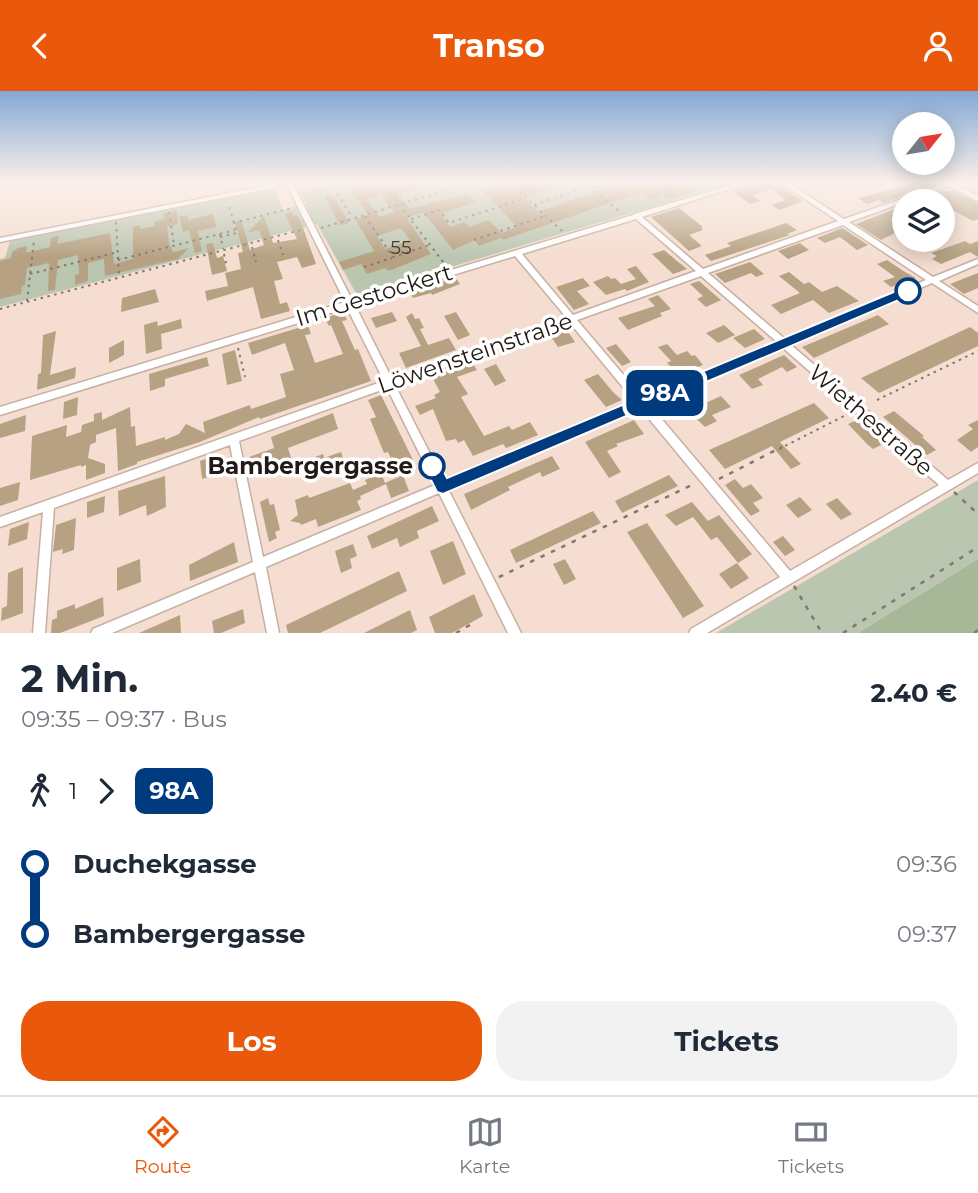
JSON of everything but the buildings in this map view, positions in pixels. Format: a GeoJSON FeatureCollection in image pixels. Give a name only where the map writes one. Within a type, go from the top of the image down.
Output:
{"type":"FeatureCollection","features":[{"type":"Feature","properties":{"kind":"street"},"geometry":{"type":"LineString","coordinates":[[0,240],[168,207]]}},
{"type":"Feature","properties":{"kind":"street"},"geometry":{"type":"LineString","coordinates":[[300,207],[515,633]]}},
{"type":"Feature","properties":{"kind":"street","name":"Im Gestockert"},"geometry":{"type":"LineString","coordinates":[[0,411],[663,207]]}},
{"type":"Feature","properties":{"kind":"street"},"geometry":{"type":"LineString","coordinates":[[823,207],[978,310]]}},
{"type":"Feature","properties":{"kind":"street","name":"Löwensteinstraße"},"geometry":{"type":"LineString","coordinates":[[0,522],[884,207]]}},
{"type":"Feature","properties":{"kind":"street","name":"Wiethestraße"},"geometry":{"type":"LineString","coordinates":[[631,217],[784,343],[948,486]]}},
{"type":"Feature","properties":{"kind":"street"},"geometry":{"type":"LineString","coordinates":[[516,252],[787,577]]}},
{"type":"Feature","properties":{"kind":"street"},"geometry":{"type":"LineString","coordinates":[[97,633],[978,261]]}},
{"type":"Feature","properties":{"kind":"street"},"geometry":{"type":"LineString","coordinates":[[234,440],[273,633]]}},
{"type":"Feature","properties":{"kind":"street"},"geometry":{"type":"LineString","coordinates":[[695,633],[978,468]]}},
{"type":"Feature","properties":{"kind":"street"},"geometry":{"type":"LineString","coordinates":[[39,633],[49,505]]}},
{"type":"Feature","properties":{"kind":"path"},"geometry":{"type":"LineString","coordinates":[[169,207],[174,246]]}},
{"type":"Feature","properties":{"kind":"path"},"geometry":{"type":"LineString","coordinates":[[118,260],[235,230],[229,207]]}},
{"type":"Feature","properties":{"kind":"path"},"geometry":{"type":"LineString","coordinates":[[233,223],[296,207]]}},
{"type":"Feature","properties":{"kind":"path"},"geometry":{"type":"LineString","coordinates":[[346,207],[352,218]]}},
{"type":"Feature","properties":{"kind":"path"},"geometry":{"type":"LineString","coordinates":[[0,309],[389,207]]}},
{"type":"Feature","properties":{"kind":"path"},"geometry":{"type":"LineString","coordinates":[[402,207],[450,272]]}},
{"type":"Feature","properties":{"kind":"path"},"geometry":{"type":"LineString","coordinates":[[411,219],[439,210],[449,223],[497,207]]}},
{"type":"Feature","properties":{"kind":"path"},"geometry":{"type":"LineString","coordinates":[[537,207],[568,236]]}},
{"type":"Feature","properties":{"kind":"path"},"geometry":{"type":"LineString","coordinates":[[618,207],[631,217]]}},
{"type":"Feature","properties":{"kind":"path"},"geometry":{"type":"LineString","coordinates":[[364,215],[393,257]]}},
{"type":"Feature","properties":{"kind":"path"},"geometry":{"type":"LineString","coordinates":[[474,240],[546,216]]}},
{"type":"Feature","properties":{"kind":"path"},"geometry":{"type":"LineString","coordinates":[[116,218],[119,277]]}},
{"type":"Feature","properties":{"kind":"path"},"geometry":{"type":"LineString","coordinates":[[220,236],[223,250]]}},
{"type":"Feature","properties":{"kind":"path"},"geometry":{"type":"LineString","coordinates":[[27,302],[34,239]]}},
{"type":"Feature","properties":{"kind":"path"},"geometry":{"type":"LineString","coordinates":[[278,240],[283,255]]}},
{"type":"Feature","properties":{"kind":"path"},"geometry":{"type":"LineString","coordinates":[[364,267],[430,245]]}},
{"type":"Feature","properties":{"kind":"path"},"geometry":{"type":"LineString","coordinates":[[252,247],[256,262]]}},
{"type":"Feature","properties":{"kind":"path"},"geometry":{"type":"LineString","coordinates":[[30,274],[118,252]]}},
{"type":"Feature","properties":{"kind":"path"},"geometry":{"type":"LineString","coordinates":[[224,254],[228,268]]}},
{"type":"Feature","properties":{"kind":"path"},"geometry":{"type":"LineString","coordinates":[[236,338],[245,377]]}},
{"type":"Feature","properties":{"kind":"path"},"geometry":{"type":"LineString","coordinates":[[877,400],[978,351]]}},
{"type":"Feature","properties":{"kind":"path"},"geometry":{"type":"LineString","coordinates":[[490,581],[697,483],[716,480],[859,409]]}},
{"type":"Feature","properties":{"kind":"path"},"geometry":{"type":"LineString","coordinates":[[948,486],[978,514]]}},
{"type":"Feature","properties":{"kind":"path"},"geometry":{"type":"LineString","coordinates":[[843,633],[978,547]]}},
{"type":"Feature","properties":{"kind":"path"},"geometry":{"type":"LineString","coordinates":[[787,577],[805,601],[822,633]]}},
{"type":"Feature","properties":{"kind":"path"},"geometry":{"type":"LineString","coordinates":[[456,633],[475,622]]}},
{"type":"Feature","properties":{"kind":"path"},"geometry":{"type":"LineString","coordinates":[[974,633],[978,630]]}},
{"type":"Feature","properties":{"kind":"green space"},"geometry":{"type":"Polygon","coordinates":[[[178,207],[282,207],[283,210],[294,207],[650,207],[357,295],[317,224],[0,307],[0,259],[5,258],[10,241],[178,207]]]}},
{"type":"Feature","properties":{"kind":"green space"},"geometry":{"type":"Polygon","coordinates":[[[978,480],[978,559],[858,633],[716,633],[978,480]]]}},
{"type":"Feature","properties":{"kind":"green space"},"geometry":{"type":"Polygon","coordinates":[[[978,559],[978,633],[858,633],[978,559]]]}},
{"type":"Feature","properties":{"kind":"bus line","name":"98A"},"geometry":{"type":"LineString","coordinates":[[432,466],[443,487],[908,291]]}},
{"type":"Feature","properties":{"kind":"place","name":"Bambergergasse"},"geometry":{"type":"Point","coordinates":[432,466]}}]}
